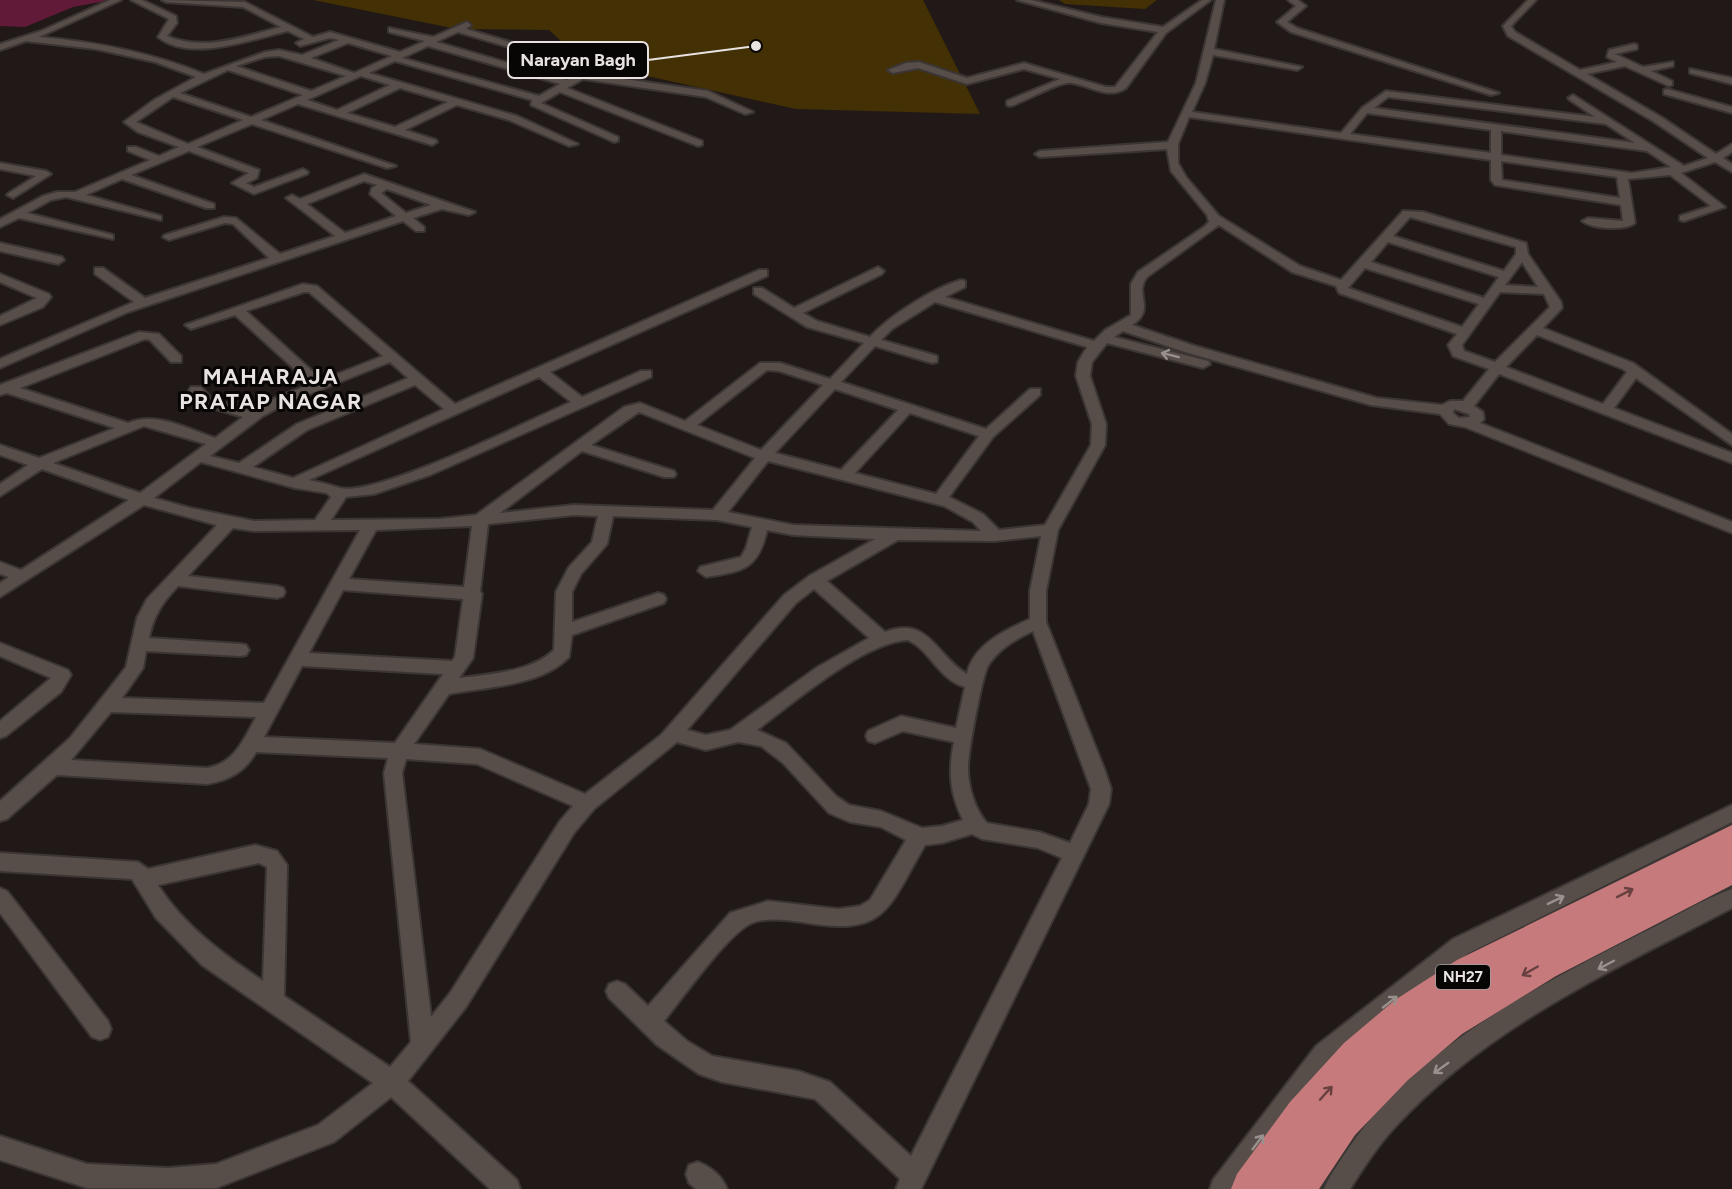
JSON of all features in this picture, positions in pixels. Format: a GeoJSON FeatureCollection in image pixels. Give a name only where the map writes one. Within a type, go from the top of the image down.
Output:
{"type":"FeatureCollection","features":[{"type":"Feature","properties":{"kind":"highway","name":"NH27"},"geometry":{"type":"LineString","coordinates":[[1252,1189],[1305,1116],[1358,1057],[1409,1013],[1470,972],[1732,840]]}},
{"type":"Feature","properties":{"kind":"highway","name":"NH27"},"geometry":{"type":"LineString","coordinates":[[1294,1189],[1341,1121],[1394,1066],[1448,1021],[1543,964],[1732,868]]}},
{"type":"Feature","properties":{"kind":"street"},"geometry":{"type":"LineString","coordinates":[[0,47],[27,39],[117,0]]}},
{"type":"Feature","properties":{"kind":"street"},"geometry":{"type":"LineString","coordinates":[[135,0],[173,18],[173,23],[162,37],[180,43],[222,43],[289,28]]}},
{"type":"Feature","properties":{"kind":"street"},"geometry":{"type":"LineString","coordinates":[[166,0],[238,3],[310,39]]}},
{"type":"Feature","properties":{"kind":"street"},"geometry":{"type":"LineString","coordinates":[[1021,0],[1101,20],[1165,30]]}},
{"type":"Feature","properties":{"kind":"street"},"geometry":{"type":"LineString","coordinates":[[893,70],[909,65],[919,65],[967,81],[1024,66],[1106,90],[1120,89],[1165,30],[1207,0]]}},
{"type":"Feature","properties":{"kind":"street"},"geometry":{"type":"LineString","coordinates":[[1220,0],[1197,91],[1174,145],[1172,158],[1177,173],[1215,218],[1225,222],[1296,268],[1344,285]]}},
{"type":"Feature","properties":{"kind":"street"},"geometry":{"type":"LineString","coordinates":[[1292,0],[1302,6],[1281,22],[1294,30],[1494,93]]}},
{"type":"Feature","properties":{"kind":"street"},"geometry":{"type":"LineString","coordinates":[[1532,0],[1526,9],[1509,22],[1508,29],[1523,42],[1580,72],[1732,169]]}},
{"type":"Feature","properties":{"kind":"street"},"geometry":{"type":"LineString","coordinates":[[76,195],[312,95],[462,27],[589,69],[534,103],[614,139]]}},
{"type":"Feature","properties":{"kind":"street"},"geometry":{"type":"LineString","coordinates":[[392,30],[515,68],[698,143]]}},
{"type":"Feature","properties":{"kind":"street"},"geometry":{"type":"LineString","coordinates":[[303,172],[254,191],[237,183],[255,172],[129,124],[134,117],[203,76],[327,35],[538,99]]}},
{"type":"Feature","properties":{"kind":"street"},"geometry":{"type":"LineString","coordinates":[[27,39],[96,44],[144,54],[203,76]]}},
{"type":"Feature","properties":{"kind":"street"},"geometry":{"type":"LineString","coordinates":[[300,59],[348,40]]}},
{"type":"Feature","properties":{"kind":"street"},"geometry":{"type":"LineString","coordinates":[[1634,47],[1610,53],[1668,88],[1732,110]]}},
{"type":"Feature","properties":{"kind":"street"},"geometry":{"type":"LineString","coordinates":[[1208,51],[1297,67]]}},
{"type":"Feature","properties":{"kind":"street"},"geometry":{"type":"LineString","coordinates":[[274,53],[400,84],[513,118],[573,144]]}},
{"type":"Feature","properties":{"kind":"street"},"geometry":{"type":"LineString","coordinates":[[504,73],[545,54]]}},
{"type":"Feature","properties":{"kind":"street"},"geometry":{"type":"LineString","coordinates":[[1580,72],[1624,63]]}},
{"type":"Feature","properties":{"kind":"street"},"geometry":{"type":"LineString","coordinates":[[1641,70],[1670,64]]}},
{"type":"Feature","properties":{"kind":"street"},"geometry":{"type":"LineString","coordinates":[[228,67],[312,95]]}},
{"type":"Feature","properties":{"kind":"street"},"geometry":{"type":"LineString","coordinates":[[1693,71],[1732,81]]}},
{"type":"Feature","properties":{"kind":"street"},"geometry":{"type":"LineString","coordinates":[[580,76],[708,94],[748,112]]}},
{"type":"Feature","properties":{"kind":"street"},"geometry":{"type":"LineString","coordinates":[[483,83],[494,78]]}},
{"type":"Feature","properties":{"kind":"street"},"geometry":{"type":"LineString","coordinates":[[1010,103],[1069,79]]}},
{"type":"Feature","properties":{"kind":"street"},"geometry":{"type":"LineString","coordinates":[[338,113],[400,84]]}},
{"type":"Feature","properties":{"kind":"street"},"geometry":{"type":"LineString","coordinates":[[1681,87],[1732,100]]}},
{"type":"Feature","properties":{"kind":"street"},"geometry":{"type":"LineString","coordinates":[[172,94],[390,166]]}},
{"type":"Feature","properties":{"kind":"street"},"geometry":{"type":"LineString","coordinates":[[1345,133],[1381,96],[1395,94],[1606,121]]}},
{"type":"Feature","properties":{"kind":"street"},"geometry":{"type":"LineString","coordinates":[[1573,98],[1647,148],[1719,207],[1684,218]]}},
{"type":"Feature","properties":{"kind":"street"},"geometry":{"type":"LineString","coordinates":[[298,100],[432,142]]}},
{"type":"Feature","properties":{"kind":"street"},"geometry":{"type":"LineString","coordinates":[[396,131],[457,101]]}},
{"type":"Feature","properties":{"kind":"street"},"geometry":{"type":"LineString","coordinates":[[1365,110],[1647,148]]}},
{"type":"Feature","properties":{"kind":"street"},"geometry":{"type":"LineString","coordinates":[[1187,112],[1646,175]]}},
{"type":"Feature","properties":{"kind":"street"},"geometry":{"type":"LineString","coordinates":[[1496,128],[1496,180],[1502,184],[1626,202]]}},
{"type":"Feature","properties":{"kind":"street"},"geometry":{"type":"LineString","coordinates":[[1708,153],[1732,135]]}},
{"type":"Feature","properties":{"kind":"street"},"geometry":{"type":"LineString","coordinates":[[1040,154],[1174,145]]}},
{"type":"Feature","properties":{"kind":"street"},"geometry":{"type":"LineString","coordinates":[[1496,155],[1622,176],[1675,170],[1718,159],[1732,147]]}},
{"type":"Feature","properties":{"kind":"street"},"geometry":{"type":"LineString","coordinates":[[132,149],[160,160]]}},
{"type":"Feature","properties":{"kind":"street"},"geometry":{"type":"LineString","coordinates":[[0,166],[46,174],[13,195]]}},
{"type":"Feature","properties":{"kind":"street"},"geometry":{"type":"LineString","coordinates":[[123,176],[210,206]]}},
{"type":"Feature","properties":{"kind":"street"},"geometry":{"type":"LineString","coordinates":[[1588,221],[1623,225],[1629,223],[1622,176]]}},
{"type":"Feature","properties":{"kind":"street"},"geometry":{"type":"LineString","coordinates":[[343,237],[296,200],[368,177],[441,205],[469,212]]}},
{"type":"Feature","properties":{"kind":"street"},"geometry":{"type":"LineString","coordinates":[[388,184],[374,192],[420,229]]}},
{"type":"Feature","properties":{"kind":"street"},"geometry":{"type":"LineString","coordinates":[[7,219],[63,193],[157,218]]}},
{"type":"Feature","properties":{"kind":"street"},"geometry":{"type":"LineString","coordinates":[[0,194],[45,200]]}},
{"type":"Feature","properties":{"kind":"street"},"geometry":{"type":"LineString","coordinates":[[0,364],[144,303],[441,205]]}},
{"type":"Feature","properties":{"kind":"street"},"geometry":{"type":"LineString","coordinates":[[1464,332],[1347,293],[1342,287],[1407,213],[1414,212],[1522,245],[1522,254],[1548,291],[1556,308],[1496,369],[1471,415]]}},
{"type":"Feature","properties":{"kind":"street"},"geometry":{"type":"LineString","coordinates":[[617,991],[683,1052],[702,1064],[721,1071],[808,1084],[822,1090],[911,1183],[1099,804],[1101,789],[1038,622],[1038,591],[1050,530],[1098,445],[1099,424],[1083,376],[1085,362],[1100,342],[1138,314],[1137,284],[1142,275],[1209,230],[1215,218]]}},
{"type":"Feature","properties":{"kind":"street"},"geometry":{"type":"LineString","coordinates":[[7,219],[109,237]]}},
{"type":"Feature","properties":{"kind":"street"},"geometry":{"type":"LineString","coordinates":[[169,237],[224,220],[236,221],[277,258]]}},
{"type":"Feature","properties":{"kind":"street"},"geometry":{"type":"LineString","coordinates":[[1385,237],[1505,275]]}},
{"type":"Feature","properties":{"kind":"street"},"geometry":{"type":"LineString","coordinates":[[0,247],[58,260]]}},
{"type":"Feature","properties":{"kind":"street"},"geometry":{"type":"LineString","coordinates":[[1522,254],[1464,332],[1455,345],[1455,350],[1496,369],[1732,458]]}},
{"type":"Feature","properties":{"kind":"street"},"geometry":{"type":"LineString","coordinates":[[1362,263],[1485,302]]}},
{"type":"Feature","properties":{"kind":"street"},"geometry":{"type":"LineString","coordinates":[[99,271],[144,303]]}},
{"type":"Feature","properties":{"kind":"street"},"geometry":{"type":"LineString","coordinates":[[793,313],[878,271]]}},
{"type":"Feature","properties":{"kind":"street"},"geometry":{"type":"LineString","coordinates":[[295,483],[320,468],[762,273]]}},
{"type":"Feature","properties":{"kind":"street"},"geometry":{"type":"LineString","coordinates":[[0,278],[45,297],[39,304],[0,321]]}},
{"type":"Feature","properties":{"kind":"street"},"geometry":{"type":"LineString","coordinates":[[717,515],[764,456],[871,342],[898,317],[961,284]]}},
{"type":"Feature","properties":{"kind":"street"},"geometry":{"type":"LineString","coordinates":[[190,325],[303,288],[313,289],[453,410]]}},
{"type":"Feature","properties":{"kind":"street"},"geometry":{"type":"LineString","coordinates":[[1495,288],[1548,291]]}},
{"type":"Feature","properties":{"kind":"street"},"geometry":{"type":"LineString","coordinates":[[758,291],[812,324],[932,359]]}},
{"type":"Feature","properties":{"kind":"street"},"geometry":{"type":"LineString","coordinates":[[934,298],[1100,342],[1222,363]]}},
{"type":"Feature","properties":{"kind":"street"},"geometry":{"type":"LineString","coordinates":[[237,310],[320,385]]}},
{"type":"Feature","properties":{"kind":"street"},"geometry":{"type":"LineString","coordinates":[[1122,326],[1222,363],[1375,406],[1448,415],[1450,405],[1732,528]]}},
{"type":"Feature","properties":{"kind":"street"},"geometry":{"type":"LineString","coordinates":[[1533,329],[1617,360],[1635,370],[1732,441]]}},
{"type":"Feature","properties":{"kind":"street"},"geometry":{"type":"LineString","coordinates":[[3,389],[144,335],[154,337],[176,359]]}},
{"type":"Feature","properties":{"kind":"street"},"geometry":{"type":"LineString","coordinates":[[0,591],[144,498],[253,416],[275,403],[392,357]]}},
{"type":"Feature","properties":{"kind":"street"},"geometry":{"type":"LineString","coordinates":[[686,427],[765,366],[780,367],[832,382],[988,434]]}},
{"type":"Feature","properties":{"kind":"street"},"geometry":{"type":"LineString","coordinates":[[1605,410],[1635,370]]}},
{"type":"Feature","properties":{"kind":"street"},"geometry":{"type":"LineString","coordinates":[[540,371],[580,403]]}},
{"type":"Feature","properties":{"kind":"street"},"geometry":{"type":"LineString","coordinates":[[336,493],[374,489],[425,472],[646,374]]}},
{"type":"Feature","properties":{"kind":"street"},"geometry":{"type":"LineString","coordinates":[[240,469],[302,427],[417,379]]}},
{"type":"Feature","properties":{"kind":"street"},"geometry":{"type":"LineString","coordinates":[[3,389],[127,427]]}},
{"type":"Feature","properties":{"kind":"street"},"geometry":{"type":"LineString","coordinates":[[196,390],[207,402],[253,416]]}},
{"type":"Feature","properties":{"kind":"street"},"geometry":{"type":"LineString","coordinates":[[939,500],[988,434],[1035,392]]}},
{"type":"Feature","properties":{"kind":"street"},"geometry":{"type":"LineString","coordinates":[[423,1045],[393,773],[399,752],[458,668],[468,646],[481,519],[634,407],[646,408],[686,427],[764,456],[963,508],[978,518],[994,536]]}},
{"type":"Feature","properties":{"kind":"street"},"geometry":{"type":"LineString","coordinates":[[844,477],[908,407]]}},
{"type":"Feature","properties":{"kind":"street"},"geometry":{"type":"LineString","coordinates":[[0,491],[41,463],[142,422],[154,423],[217,443]]}},
{"type":"Feature","properties":{"kind":"street"},"geometry":{"type":"LineString","coordinates":[[581,446],[669,474]]}},
{"type":"Feature","properties":{"kind":"street"},"geometry":{"type":"LineString","coordinates":[[0,450],[144,498],[228,523],[254,526],[440,524],[574,510],[717,515],[793,530],[895,535],[994,536],[1050,530]]}},
{"type":"Feature","properties":{"kind":"street"},"geometry":{"type":"LineString","coordinates":[[198,457],[295,483],[332,489],[339,497],[336,505],[319,526]]}},
{"type":"Feature","properties":{"kind":"street"},"geometry":{"type":"LineString","coordinates":[[1622,479],[1732,517]]}},
{"type":"Feature","properties":{"kind":"street"},"geometry":{"type":"LineString","coordinates":[[444,688],[551,664],[560,659],[563,652],[564,592],[575,571],[599,544],[607,511]]}},
{"type":"Feature","properties":{"kind":"street"},"geometry":{"type":"LineString","coordinates":[[706,572],[736,566],[750,560],[754,553],[761,522]]}},
{"type":"Feature","properties":{"kind":"street"},"geometry":{"type":"LineString","coordinates":[[0,813],[53,767],[108,705],[134,668],[145,618],[153,603],[172,580],[228,523]]}},
{"type":"Feature","properties":{"kind":"street"},"geometry":{"type":"LineString","coordinates":[[53,767],[207,776],[234,768],[251,744],[370,526]]}},
{"type":"Feature","properties":{"kind":"street"},"geometry":{"type":"LineString","coordinates":[[0,1148],[87,1176],[168,1180],[216,1176],[326,1134],[392,1082],[423,1045],[458,1000],[567,827],[587,803],[649,757],[675,732],[790,599],[815,580],[895,535]]}},
{"type":"Feature","properties":{"kind":"street"},"geometry":{"type":"LineString","coordinates":[[0,568],[22,576]]}},
{"type":"Feature","properties":{"kind":"street"},"geometry":{"type":"LineString","coordinates":[[172,580],[277,592]]}},
{"type":"Feature","properties":{"kind":"street"},"geometry":{"type":"LineString","coordinates":[[815,580],[883,640]]}},
{"type":"Feature","properties":{"kind":"street"},"geometry":{"type":"LineString","coordinates":[[338,584],[474,594]]}},
{"type":"Feature","properties":{"kind":"street"},"geometry":{"type":"LineString","coordinates":[[564,631],[658,599]]}},
{"type":"Feature","properties":{"kind":"street"},"geometry":{"type":"LineString","coordinates":[[1038,622],[998,641],[977,669],[958,767],[959,777],[975,825],[982,831],[1039,840],[1076,854]]}},
{"type":"Feature","properties":{"kind":"street"},"geometry":{"type":"LineString","coordinates":[[675,732],[701,743],[726,741],[834,665],[898,633],[912,634],[953,676],[974,683]]}},
{"type":"Feature","properties":{"kind":"street"},"geometry":{"type":"LineString","coordinates":[[140,644],[240,650]]}},
{"type":"Feature","properties":{"kind":"street"},"geometry":{"type":"LineString","coordinates":[[0,649],[62,675],[55,687],[0,731]]}},
{"type":"Feature","properties":{"kind":"street"},"geometry":{"type":"LineString","coordinates":[[298,659],[458,668]]}},
{"type":"Feature","properties":{"kind":"street"},"geometry":{"type":"LineString","coordinates":[[108,705],[270,710]]}},
{"type":"Feature","properties":{"kind":"street"},"geometry":{"type":"LineString","coordinates":[[875,736],[901,723],[964,737]]}},
{"type":"Feature","properties":{"kind":"street"},"geometry":{"type":"LineString","coordinates":[[737,735],[761,737],[781,747],[837,808],[848,814],[887,821],[919,836],[936,836],[975,825]]}},
{"type":"Feature","properties":{"kind":"street"},"geometry":{"type":"LineString","coordinates":[[251,744],[480,757],[587,803]]}},
{"type":"Feature","properties":{"kind":"street"},"geometry":{"type":"LineString","coordinates":[[1222,1189],[1324,1054],[1461,946],[1732,813]]}},
{"type":"Feature","properties":{"kind":"street"},"geometry":{"type":"LineString","coordinates":[[650,1021],[734,921],[752,912],[770,909],[852,918],[866,915],[877,907],[919,836]]}},
{"type":"Feature","properties":{"kind":"street"},"geometry":{"type":"LineString","coordinates":[[145,879],[255,854],[265,854],[273,859],[276,865],[273,1001]]}},
{"type":"Feature","properties":{"kind":"street"},"geometry":{"type":"LineString","coordinates":[[0,862],[127,869],[138,872],[145,879],[163,911],[210,958],[392,1082],[508,1189]]}},
{"type":"Feature","properties":{"kind":"street"},"geometry":{"type":"LineString","coordinates":[[0,897],[99,1029]]}},
{"type":"Feature","properties":{"kind":"street"},"geometry":{"type":"LineString","coordinates":[[1336,1189],[1386,1119],[1432,1074],[1524,1008],[1732,898]]}},
{"type":"Feature","properties":{"kind":"shaded area"},"geometry":{"type":"Polygon","coordinates":[[[0,0],[111,0],[73,7],[25,27],[0,26],[0,0]]]}},
{"type":"Feature","properties":{"kind":"shaded area"},"geometry":{"type":"Polygon","coordinates":[[[313,0],[923,0],[980,114],[796,109],[584,62],[549,30],[457,29],[313,0]]]}},
{"type":"Feature","properties":{"kind":"shaded area"},"geometry":{"type":"Polygon","coordinates":[[[1059,0],[1157,0],[1145,9],[1065,4],[1059,0]]]}},
{"type":"Feature","properties":{"kind":"place","name":"Narayan Bagh"},"geometry":{"type":"Point","coordinates":[756,46]}},
{"type":"Feature","properties":{"kind":"district","name":"MAHARAJA PRATAP NAGAR"},"geometry":{"type":"Point","coordinates":[271,388]}}]}
